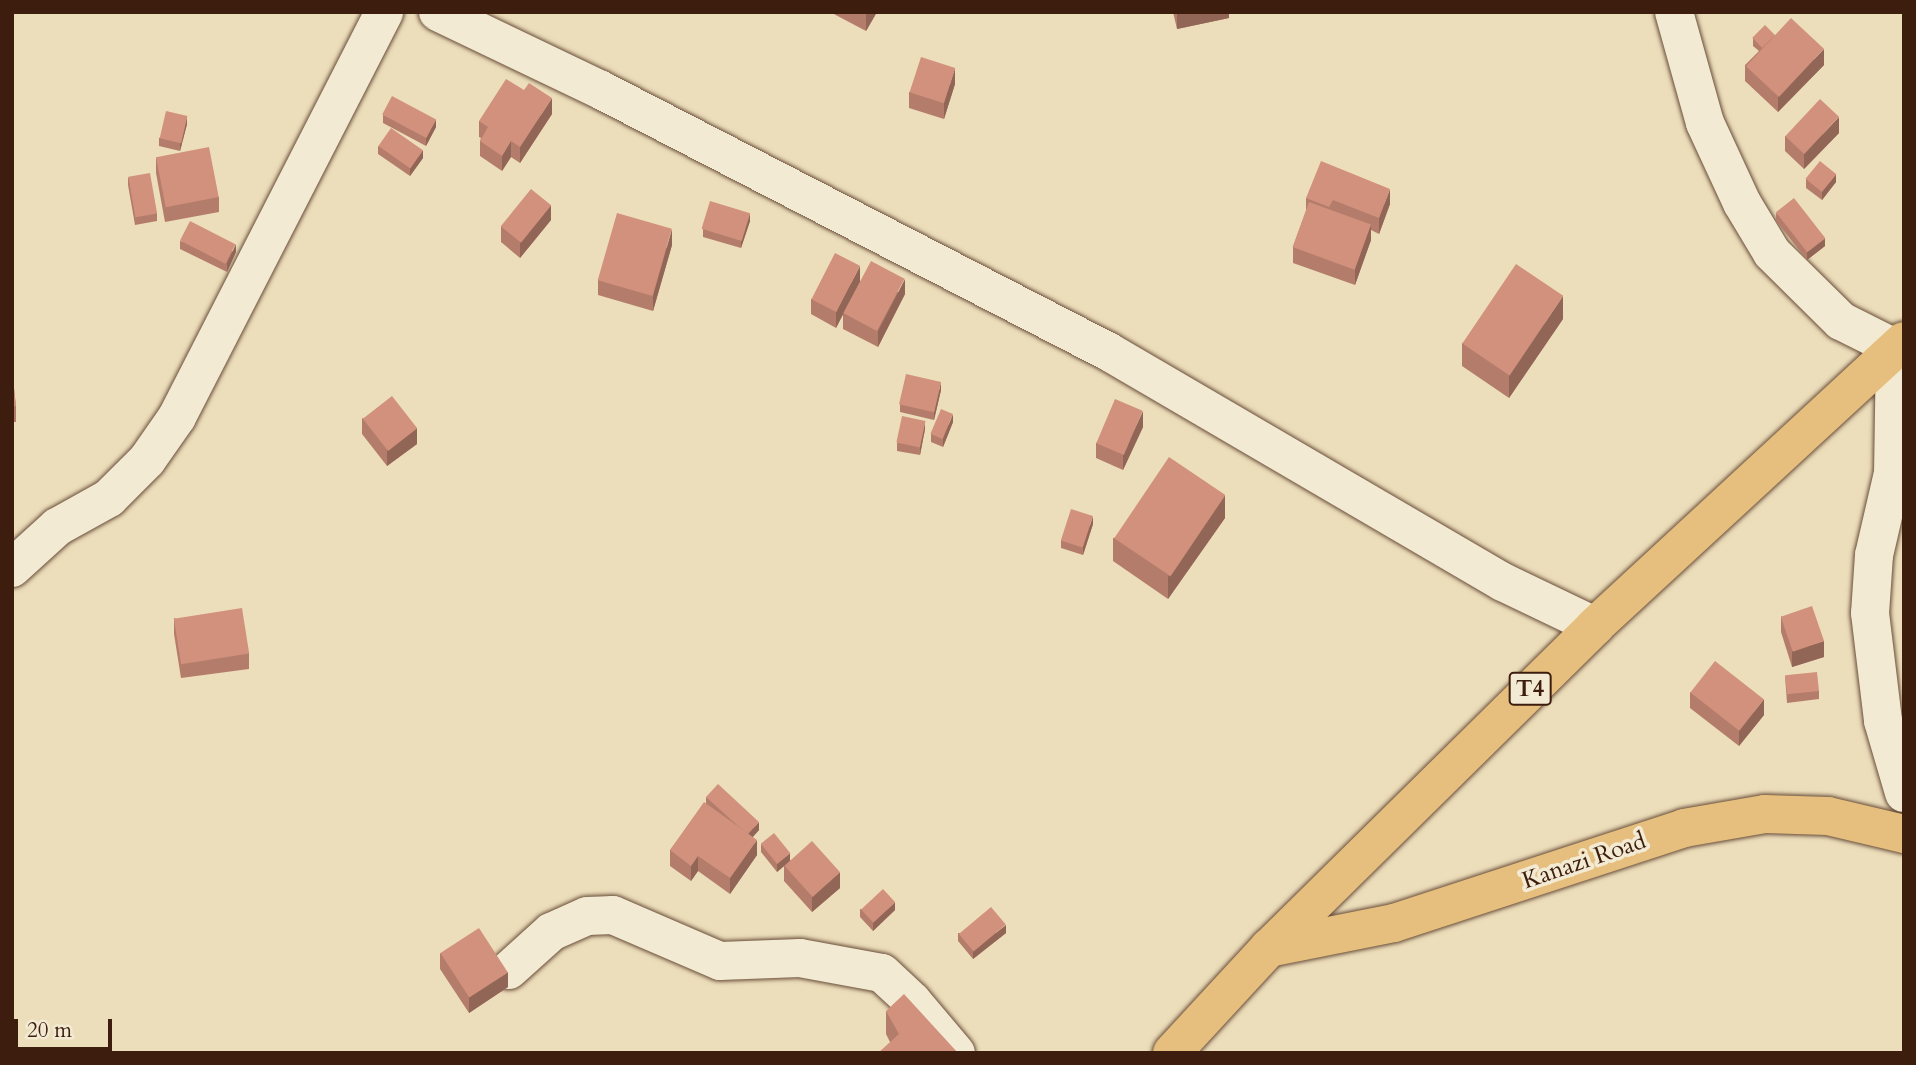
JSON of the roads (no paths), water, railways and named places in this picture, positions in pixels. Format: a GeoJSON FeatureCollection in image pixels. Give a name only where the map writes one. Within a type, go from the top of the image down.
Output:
{"type":"FeatureCollection","features":[{"type":"Feature","properties":{"kind":"main road","name":"T4"},"geometry":{"type":"LineString","coordinates":[[1172,1053],[1269,948],[1595,626],[1899,344]]}},
{"type":"Feature","properties":{"kind":"main road","name":"Kanazi Road"},"geometry":{"type":"LineString","coordinates":[[1269,948],[1394,923],[1684,828],[1765,814],[1828,816],[1904,834]]}},
{"type":"Feature","properties":{"kind":"street"},"geometry":{"type":"LineString","coordinates":[[12,568],[57,527],[109,498],[147,460],[177,417],[384,12]]}},
{"type":"Feature","properties":{"kind":"street"},"geometry":{"type":"LineString","coordinates":[[438,12],[601,90],[1109,352],[1503,582],[1595,626]]}},
{"type":"Feature","properties":{"kind":"street"},"geometry":{"type":"LineString","coordinates":[[1674,12],[1705,123],[1742,203],[1772,253],[1841,321],[1899,344],[1893,474],[1874,555],[1870,612],[1883,721],[1904,793]]}},
{"type":"Feature","properties":{"kind":"street"},"geometry":{"type":"LineString","coordinates":[[509,970],[551,932],[587,916],[613,915],[720,961],[800,958],[881,973],[912,1000],[956,1053]]}}]}
